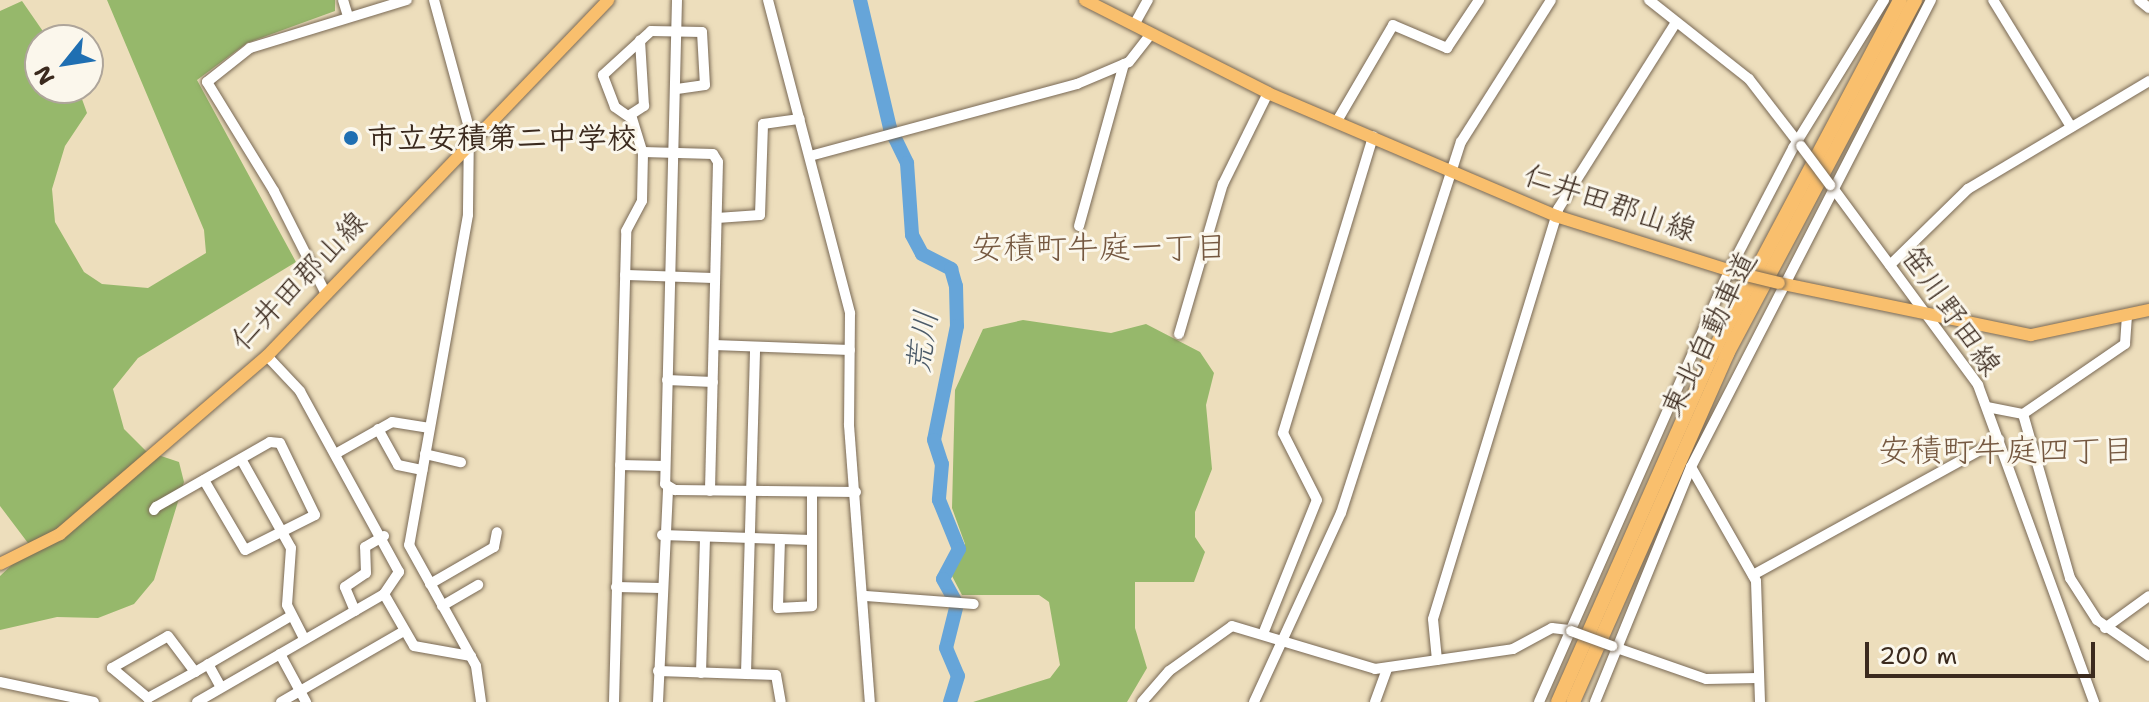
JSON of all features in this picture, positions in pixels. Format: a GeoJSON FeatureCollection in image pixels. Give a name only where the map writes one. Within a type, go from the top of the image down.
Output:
{"type":"FeatureCollection","features":[{"type":"Feature","properties":{"kind":"highway","name":"東北自動車道"},"geometry":{"type":"LineString","coordinates":[[1558,702],[1720,339],[1900,0]]}},
{"type":"Feature","properties":{"kind":"highway","name":"東北自動車道"},"geometry":{"type":"LineString","coordinates":[[1573,702],[1727,354],[1915,0]]}},
{"type":"Feature","properties":{"kind":"main road","name":"仁井田郡山線"},"geometry":{"type":"LineString","coordinates":[[0,564],[60,534],[267,356],[470,137],[608,0]]}},
{"type":"Feature","properties":{"kind":"main road","name":"仁井田郡山線"},"geometry":{"type":"LineString","coordinates":[[1086,0],[1268,93],[1556,216],[1734,272],[1923,309],[2031,335],[2149,310]]}},
{"type":"Feature","properties":{"kind":"street"},"geometry":{"type":"LineString","coordinates":[[343,0],[348,16]]}},
{"type":"Feature","properties":{"kind":"street"},"geometry":{"type":"LineString","coordinates":[[326,294],[274,191],[207,82],[250,48],[407,0]]}},
{"type":"Feature","properties":{"kind":"street"},"geometry":{"type":"LineString","coordinates":[[434,0],[470,137],[461,271],[409,545],[471,656],[481,702]]}},
{"type":"Feature","properties":{"kind":"street"},"geometry":{"type":"LineString","coordinates":[[658,702],[662,535],[668,488],[665,466],[677,0]]}},
{"type":"Feature","properties":{"kind":"street"},"geometry":{"type":"LineString","coordinates":[[768,0],[846,284],[870,702]]}},
{"type":"Feature","properties":{"kind":"street"},"geometry":{"type":"LineString","coordinates":[[1134,25],[1148,0]]}},
{"type":"Feature","properties":{"kind":"street"},"geometry":{"type":"LineString","coordinates":[[1337,121],[1393,25],[1447,48],[1479,0]]}},
{"type":"Feature","properties":{"kind":"street"},"geometry":{"type":"LineString","coordinates":[[1254,702],[1284,641],[1381,401],[1450,171],[1551,0]]}},
{"type":"Feature","properties":{"kind":"street","name":"笹川野田線"},"geometry":{"type":"LineString","coordinates":[[1649,0],[1749,79],[1923,309],[1987,407],[2094,702]]}},
{"type":"Feature","properties":{"kind":"street"},"geometry":{"type":"LineString","coordinates":[[1539,702],[1568,630],[1734,272],[1799,144],[1884,0]]}},
{"type":"Feature","properties":{"kind":"street"},"geometry":{"type":"LineString","coordinates":[[1595,702],[1691,467],[1782,283],[1931,0]]}},
{"type":"Feature","properties":{"kind":"street"},"geometry":{"type":"LineString","coordinates":[[1993,0],[2071,127]]}},
{"type":"Feature","properties":{"kind":"street"},"geometry":{"type":"LineString","coordinates":[[2139,0],[2149,8]]}},
{"type":"Feature","properties":{"kind":"street"},"geometry":{"type":"LineString","coordinates":[[1437,660],[1433,619],[1556,216],[1676,22]]}},
{"type":"Feature","properties":{"kind":"street"},"geometry":{"type":"LineString","coordinates":[[614,702],[626,228],[643,198],[643,152],[630,115],[615,107],[603,75],[651,31],[704,34],[706,82],[675,89]]}},
{"type":"Feature","properties":{"kind":"street"},"geometry":{"type":"LineString","coordinates":[[1079,226],[1124,64],[1151,34]]}},
{"type":"Feature","properties":{"kind":"street"},"geometry":{"type":"LineString","coordinates":[[630,115],[644,106],[640,40]]}},
{"type":"Feature","properties":{"kind":"street"},"geometry":{"type":"LineString","coordinates":[[810,156],[1035,97],[1124,64]]}},
{"type":"Feature","properties":{"kind":"street"},"geometry":{"type":"LineString","coordinates":[[1890,265],[1958,196],[2149,81]]}},
{"type":"Feature","properties":{"kind":"street"},"geometry":{"type":"LineString","coordinates":[[1179,334],[1223,184],[1268,93]]}},
{"type":"Feature","properties":{"kind":"street"},"geometry":{"type":"LineString","coordinates":[[717,218],[760,215],[763,124],[800,119]]}},
{"type":"Feature","properties":{"kind":"street"},"geometry":{"type":"LineString","coordinates":[[1263,634],[1317,500],[1283,433],[1373,136]]}},
{"type":"Feature","properties":{"kind":"street"},"geometry":{"type":"LineString","coordinates":[[643,152],[716,157],[710,491]]}},
{"type":"Feature","properties":{"kind":"street"},"geometry":{"type":"LineString","coordinates":[[625,275],[715,278]]}},
{"type":"Feature","properties":{"kind":"street"},"geometry":{"type":"LineString","coordinates":[[1987,407],[2023,414],[2125,344],[2127,317]]}},
{"type":"Feature","properties":{"kind":"street"},"geometry":{"type":"LineString","coordinates":[[714,345],[850,350]]}},
{"type":"Feature","properties":{"kind":"street"},"geometry":{"type":"LineString","coordinates":[[746,674],[755,347]]}},
{"type":"Feature","properties":{"kind":"street"},"geometry":{"type":"LineString","coordinates":[[197,702],[384,594],[399,568],[384,536],[300,391],[267,356]]}},
{"type":"Feature","properties":{"kind":"street"},"geometry":{"type":"LineString","coordinates":[[667,380],[713,382]]}},
{"type":"Feature","properties":{"kind":"street"},"geometry":{"type":"LineString","coordinates":[[2023,414],[2068,574],[2105,628],[2149,656]]}},
{"type":"Feature","properties":{"kind":"street"},"geometry":{"type":"LineString","coordinates":[[337,453],[394,421],[430,428]]}},
{"type":"Feature","properties":{"kind":"street"},"geometry":{"type":"LineString","coordinates":[[378,429],[398,465],[422,470]]}},
{"type":"Feature","properties":{"kind":"street"},"geometry":{"type":"LineString","coordinates":[[1753,575],[1999,440]]}},
{"type":"Feature","properties":{"kind":"street"},"geometry":{"type":"LineString","coordinates":[[154,510],[204,480],[270,442],[287,456],[316,507],[283,532],[244,549],[204,480]]}},
{"type":"Feature","properties":{"kind":"street"},"geometry":{"type":"LineString","coordinates":[[425,454],[461,462]]}},
{"type":"Feature","properties":{"kind":"street"},"geometry":{"type":"LineString","coordinates":[[241,459],[292,550],[291,616],[304,639]]}},
{"type":"Feature","properties":{"kind":"street"},"geometry":{"type":"LineString","coordinates":[[620,465],[665,466]]}},
{"type":"Feature","properties":{"kind":"street"},"geometry":{"type":"LineString","coordinates":[[1691,467],[1753,575],[1760,702]]}},
{"type":"Feature","properties":{"kind":"street"},"geometry":{"type":"LineString","coordinates":[[668,488],[856,492]]}},
{"type":"Feature","properties":{"kind":"street"},"geometry":{"type":"LineString","coordinates":[[780,539],[782,611],[814,604],[812,493]]}},
{"type":"Feature","properties":{"kind":"street"},"geometry":{"type":"LineString","coordinates":[[430,584],[494,547],[497,532]]}},
{"type":"Feature","properties":{"kind":"street"},"geometry":{"type":"LineString","coordinates":[[662,535],[811,540]]}},
{"type":"Feature","properties":{"kind":"street"},"geometry":{"type":"LineString","coordinates":[[355,611],[345,587],[365,574],[365,547],[384,536]]}},
{"type":"Feature","properties":{"kind":"street"},"geometry":{"type":"LineString","coordinates":[[701,673],[705,537]]}},
{"type":"Feature","properties":{"kind":"street"},"geometry":{"type":"LineString","coordinates":[[442,606],[478,585]]}},
{"type":"Feature","properties":{"kind":"street"},"geometry":{"type":"LineString","coordinates":[[616,587],[661,588]]}},
{"type":"Feature","properties":{"kind":"street"},"geometry":{"type":"LineString","coordinates":[[384,594],[416,648],[471,656]]}},
{"type":"Feature","properties":{"kind":"street"},"geometry":{"type":"LineString","coordinates":[[866,596],[974,604]]}},
{"type":"Feature","properties":{"kind":"street"},"geometry":{"type":"LineString","coordinates":[[2105,628],[2149,596]]}},
{"type":"Feature","properties":{"kind":"street"},"geometry":{"type":"LineString","coordinates":[[195,672],[168,636],[112,668],[148,698],[195,672],[291,616]]}},
{"type":"Feature","properties":{"kind":"street"},"geometry":{"type":"LineString","coordinates":[[1142,702],[1169,671],[1232,626],[1387,669],[1513,649],[1552,628],[1568,630],[1706,679],[1758,678]]}},
{"type":"Feature","properties":{"kind":"street"},"geometry":{"type":"LineString","coordinates":[[281,702],[404,631]]}},
{"type":"Feature","properties":{"kind":"street"},"geometry":{"type":"LineString","coordinates":[[280,654],[306,702]]}},
{"type":"Feature","properties":{"kind":"street"},"geometry":{"type":"LineString","coordinates":[[208,664],[221,687]]}},
{"type":"Feature","properties":{"kind":"street"},"geometry":{"type":"LineString","coordinates":[[1375,702],[1387,669]]}},
{"type":"Feature","properties":{"kind":"street"},"geometry":{"type":"LineString","coordinates":[[658,671],[776,675],[781,702]]}},
{"type":"Feature","properties":{"kind":"street"},"geometry":{"type":"LineString","coordinates":[[0,682],[94,702]]}},
{"type":"Feature","properties":{"kind":"green space"},"geometry":{"type":"Polygon","coordinates":[[[107,0],[335,0],[335,11],[247,43],[197,80],[296,262],[138,358],[113,389],[124,429],[146,451],[179,462],[184,482],[154,580],[134,604],[98,618],[57,617],[0,630],[0,576],[31,547],[0,506],[0,11],[22,1],[38,24],[24,24],[24,104],[84,104],[87,113],[65,146],[52,189],[55,222],[84,272],[102,284],[148,288],[206,253],[204,230],[107,0]]]}},
{"type":"Feature","properties":{"kind":"green space"},"geometry":{"type":"Polygon","coordinates":[[[1023,320],[1111,333],[1146,324],[1200,352],[1214,373],[1206,405],[1212,469],[1195,512],[1195,537],[1205,552],[1194,582],[1135,582],[1135,628],[1147,668],[1127,702],[973,702],[1050,678],[1060,665],[1049,602],[1039,595],[962,595],[952,576],[965,544],[952,508],[955,390],[983,329],[1023,320]]]}},
{"type":"Feature","properties":{"kind":"waterway","name":"荒川"},"geometry":{"type":"LineString","coordinates":[[860,0],[890,128],[907,163],[912,235],[922,254],[951,269],[956,286],[957,326],[934,440],[942,464],[939,500],[959,549],[943,579],[957,604],[946,648],[958,676],[950,702]]}},
{"type":"Feature","properties":{"kind":"place","name":"市立安積第二中学校"},"geometry":{"type":"Point","coordinates":[351,138]}},
{"type":"Feature","properties":{"kind":"district","name":"安積町牛庭一丁目"},"geometry":{"type":"Point","coordinates":[1099,247]}},
{"type":"Feature","properties":{"kind":"district","name":"安積町牛庭四丁目"},"geometry":{"type":"Point","coordinates":[2006,450]}}]}
